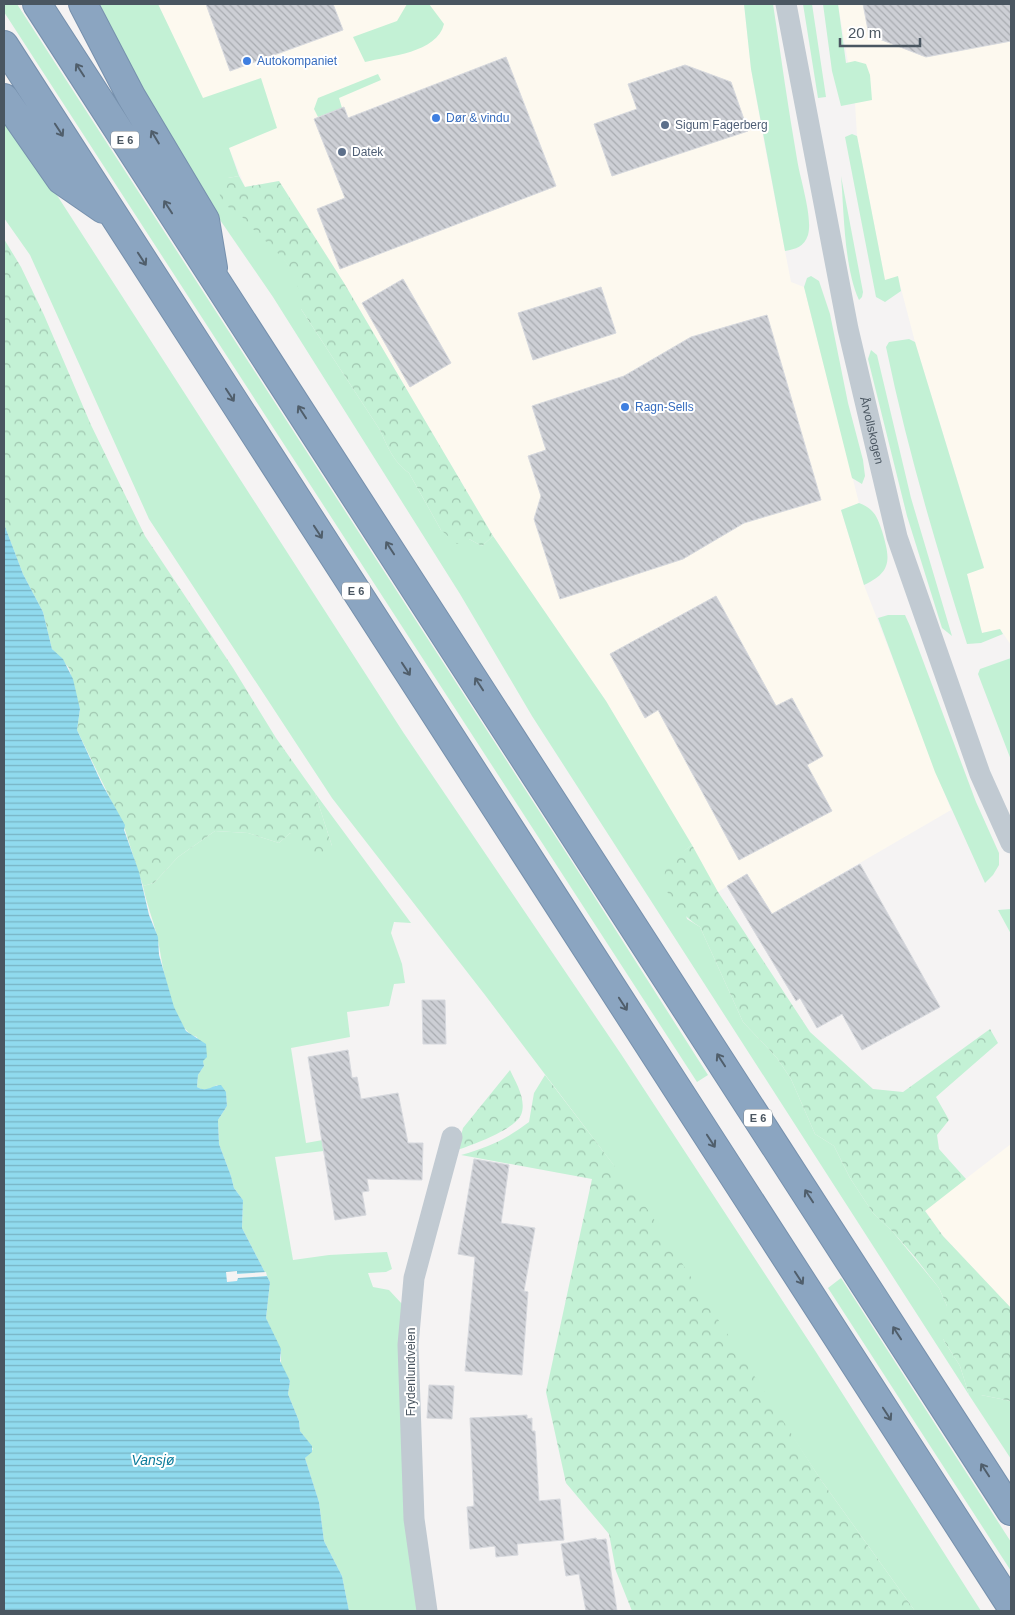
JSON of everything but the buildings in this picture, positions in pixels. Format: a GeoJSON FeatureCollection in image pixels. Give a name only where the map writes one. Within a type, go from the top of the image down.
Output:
{"type":"FeatureCollection","features":[{"type":"Feature","properties":{"kind":"highway","name":"E 6"},"geometry":{"type":"LineString","coordinates":[[37,4],[215,276],[1011,1511]]}},
{"type":"Feature","properties":{"kind":"highway","name":"E 6"},"geometry":{"type":"LineString","coordinates":[[83,4],[131,96],[205,220],[215,276]]}},
{"type":"Feature","properties":{"kind":"highway","name":"E 6"},"geometry":{"type":"LineString","coordinates":[[4,45],[1011,1606]]}},
{"type":"Feature","properties":{"kind":"highway","name":"E 6"},"geometry":{"type":"LineString","coordinates":[[4,98],[62,180],[116,218]]}},
{"type":"Feature","properties":{"kind":"street","name":"Årvollskogen"},"geometry":{"type":"LineString","coordinates":[[786,4],[848,329],[897,537],[980,774],[1011,843]]}},
{"type":"Feature","properties":{"kind":"street","name":"Frydenlundveien"},"geometry":{"type":"LineString","coordinates":[[427,1611],[414,1519],[408,1345],[414,1278],[452,1137]]}},
{"type":"Feature","properties":{"kind":"shaded area"},"geometry":{"type":"Polygon","coordinates":[[[158,4],[744,4],[751,69],[791,282],[804,287],[859,503],[841,510],[864,585],[951,810],[772,914],[747,874],[718,892],[606,701],[493,536],[344,283],[279,181],[245,187],[229,148],[261,78],[202,99],[158,4]]]}},
{"type":"Feature","properties":{"kind":"shaded area"},"geometry":{"type":"Polygon","coordinates":[[[838,4],[1011,4],[1011,645],[1000,629],[982,633],[967,574],[984,567],[915,342],[898,277],[885,280],[857,136],[855,103],[838,4]]]}},
{"type":"Feature","properties":{"kind":"shaded area"},"geometry":{"type":"Polygon","coordinates":[[[1011,1144],[1011,1308],[943,1236],[925,1210],[1011,1144]]]}},
{"type":"Feature","properties":{"kind":"green space"},"geometry":{"type":"Polygon","coordinates":[[[4,4],[17,4],[708,1075],[697,1082],[4,12],[4,4]]]}},
{"type":"Feature","properties":{"kind":"green space"},"geometry":{"type":"Polygon","coordinates":[[[100,4],[158,4],[203,98],[261,78],[277,128],[229,148],[239,176],[228,178],[236,209],[278,251],[293,272],[301,291],[301,309],[380,430],[395,459],[409,473],[441,530],[469,539],[482,546],[493,536],[606,701],[692,845],[672,860],[687,919],[700,927],[743,1022],[777,1058],[791,1079],[815,1134],[834,1146],[850,1178],[873,1213],[893,1232],[939,1288],[947,1306],[943,1339],[960,1366],[969,1395],[532,716],[460,594],[273,297],[218,217],[131,68],[100,4]]]}},
{"type":"Feature","properties":{"kind":"green space"},"geometry":{"type":"Polygon","coordinates":[[[407,4],[429,4],[444,24],[440,34],[432,41],[411,52],[365,62],[353,37],[397,21],[407,4]]]}},
{"type":"Feature","properties":{"kind":"green space"},"geometry":{"type":"Polygon","coordinates":[[[744,4],[773,4],[794,140],[808,208],[809,227],[806,239],[799,247],[785,251],[751,69],[744,4]]]}},
{"type":"Feature","properties":{"kind":"green space"},"geometry":{"type":"Polygon","coordinates":[[[803,4],[812,4],[826,97],[818,98],[803,4]]]}},
{"type":"Feature","properties":{"kind":"green space"},"geometry":{"type":"Polygon","coordinates":[[[823,4],[838,4],[846,63],[855,61],[866,64],[870,75],[872,100],[841,106],[832,71],[823,4]]]}},
{"type":"Feature","properties":{"kind":"green space"},"geometry":{"type":"Polygon","coordinates":[[[378,74],[381,80],[339,98],[342,108],[318,117],[314,109],[318,98],[378,74]]]}},
{"type":"Feature","properties":{"kind":"green space"},"geometry":{"type":"Polygon","coordinates":[[[4,113],[403,732],[621,1054],[816,1352],[981,1611],[915,1611],[821,1480],[612,1163],[332,798],[149,519],[30,255],[4,218],[4,113]]]}},
{"type":"Feature","properties":{"kind":"green space"},"geometry":{"type":"Polygon","coordinates":[[[852,134],[857,136],[885,280],[898,276],[901,291],[885,302],[876,297],[845,137],[852,134]]]}},
{"type":"Feature","properties":{"kind":"green space"},"geometry":{"type":"Polygon","coordinates":[[[239,176],[245,187],[279,181],[344,283],[493,536],[482,546],[469,539],[457,544],[441,530],[409,473],[395,459],[380,430],[301,309],[297,284],[281,256],[240,215],[233,209],[222,205],[219,191],[228,178],[239,176]]]}},
{"type":"Feature","properties":{"kind":"green space"},"geometry":{"type":"Polygon","coordinates":[[[841,176],[863,292],[859,300],[850,272],[841,176]]]}},
{"type":"Feature","properties":{"kind":"green space"},"geometry":{"type":"Polygon","coordinates":[[[4,239],[21,267],[44,315],[91,425],[145,536],[233,668],[276,738],[315,793],[332,846],[318,855],[290,833],[279,843],[248,833],[215,831],[178,857],[154,883],[143,886],[124,827],[77,730],[80,709],[69,668],[52,649],[43,612],[23,574],[4,524],[4,239]]]}},
{"type":"Feature","properties":{"kind":"green space"},"geometry":{"type":"Polygon","coordinates":[[[811,276],[819,281],[830,314],[848,403],[863,460],[865,476],[862,484],[852,478],[804,287],[807,278],[811,276]]]}},
{"type":"Feature","properties":{"kind":"green space"},"geometry":{"type":"Polygon","coordinates":[[[909,339],[915,342],[984,568],[967,574],[982,633],[1000,629],[1003,634],[981,643],[967,644],[923,497],[894,385],[886,347],[889,342],[909,339]]]}},
{"type":"Feature","properties":{"kind":"green space"},"geometry":{"type":"Polygon","coordinates":[[[871,350],[877,355],[911,498],[952,636],[942,628],[907,516],[868,359],[871,350]]]}},
{"type":"Feature","properties":{"kind":"green space"},"geometry":{"type":"Polygon","coordinates":[[[859,503],[872,511],[876,517],[887,549],[885,569],[880,575],[864,585],[841,510],[859,503]]]}},
{"type":"Feature","properties":{"kind":"green space"},"geometry":{"type":"Polygon","coordinates":[[[888,615],[905,615],[976,802],[999,853],[999,865],[985,883],[935,772],[878,618],[888,615]]]}},
{"type":"Feature","properties":{"kind":"green space"},"geometry":{"type":"Polygon","coordinates":[[[1011,658],[1011,760],[978,674],[980,669],[1011,658]]]}},
{"type":"Feature","properties":{"kind":"green space"},"geometry":{"type":"Polygon","coordinates":[[[315,793],[411,923],[394,922],[391,933],[402,964],[405,983],[394,984],[389,1006],[347,1012],[350,1037],[291,1048],[306,1143],[362,1133],[364,1146],[275,1157],[293,1260],[329,1255],[387,1252],[392,1269],[386,1272],[368,1273],[373,1287],[389,1290],[402,1304],[423,1611],[349,1611],[342,1576],[324,1541],[319,1502],[305,1458],[313,1449],[300,1431],[299,1421],[288,1394],[290,1381],[281,1367],[281,1352],[266,1318],[270,1282],[242,1228],[243,1200],[234,1188],[219,1144],[218,1120],[227,1106],[226,1092],[217,1085],[205,1090],[197,1087],[198,1075],[204,1066],[197,1037],[188,1032],[175,1011],[166,982],[158,939],[143,886],[154,883],[178,857],[215,831],[248,833],[279,843],[290,833],[332,846],[315,793]]]}},
{"type":"Feature","properties":{"kind":"green space"},"geometry":{"type":"Polygon","coordinates":[[[692,845],[718,892],[810,1032],[873,1089],[903,1092],[990,1029],[998,1043],[936,1097],[949,1120],[937,1135],[939,1149],[966,1179],[925,1211],[943,1236],[1011,1308],[1011,1401],[981,1395],[969,1395],[960,1366],[943,1339],[938,1322],[947,1306],[939,1288],[893,1232],[873,1213],[850,1178],[834,1146],[815,1134],[791,1079],[777,1058],[743,1022],[700,927],[684,914],[670,898],[664,878],[666,869],[676,855],[692,845]]]}},
{"type":"Feature","properties":{"kind":"green space"},"geometry":{"type":"Polygon","coordinates":[[[1011,909],[1011,934],[998,910],[1011,909]]]}},
{"type":"Feature","properties":{"kind":"green space"},"geometry":{"type":"Polygon","coordinates":[[[510,1070],[522,1098],[521,1115],[517,1121],[502,1131],[457,1150],[463,1128],[510,1070]]]}},
{"type":"Feature","properties":{"kind":"green space"},"geometry":{"type":"Polygon","coordinates":[[[545,1075],[648,1210],[821,1480],[915,1611],[632,1611],[616,1571],[609,1534],[566,1483],[546,1392],[592,1179],[461,1155],[496,1142],[529,1122],[534,1093],[545,1075]]]}},
{"type":"Feature","properties":{"kind":"green space"},"geometry":{"type":"Polygon","coordinates":[[[841,1278],[1011,1542],[1011,1571],[828,1288],[841,1278]]]}},
{"type":"Feature","properties":{"kind":"green space"},"geometry":{"type":"Polygon","coordinates":[[[969,1395],[981,1395],[1011,1401],[1011,1459],[969,1395]]]}},
{"type":"Feature","properties":{"kind":"water","name":"Vansjø"},"geometry":{"type":"Polygon","coordinates":[[[4,524],[23,574],[43,612],[52,649],[63,659],[73,679],[80,709],[77,730],[102,784],[125,825],[124,830],[139,872],[149,915],[158,937],[159,955],[174,1007],[186,1031],[206,1044],[207,1057],[203,1061],[204,1066],[198,1075],[197,1087],[207,1089],[221,1085],[226,1092],[227,1106],[218,1120],[219,1144],[234,1188],[243,1200],[242,1228],[270,1282],[266,1318],[281,1349],[280,1361],[290,1381],[288,1394],[299,1421],[300,1431],[312,1446],[312,1452],[305,1458],[319,1502],[324,1541],[342,1576],[349,1611],[4,1611],[4,524]]]}},
{"type":"Feature","properties":{"kind":"pier"},"geometry":{"type":"Polygon","coordinates":[[[237,1271],[237,1274],[266,1272],[267,1276],[238,1278],[237,1281],[227,1282],[226,1272],[237,1271]]]}},
{"type":"Feature","properties":{"kind":"place","name":"Autokompaniet"},"geometry":{"type":"Point","coordinates":[247,61]}},
{"type":"Feature","properties":{"kind":"place","name":"Dør & vindu"},"geometry":{"type":"Point","coordinates":[436,118]}},
{"type":"Feature","properties":{"kind":"place","name":"Sigum Fagerberg"},"geometry":{"type":"Point","coordinates":[665,125]}},
{"type":"Feature","properties":{"kind":"place","name":"Datek"},"geometry":{"type":"Point","coordinates":[342,152]}},
{"type":"Feature","properties":{"kind":"place","name":"Ragn-Sells"},"geometry":{"type":"Point","coordinates":[625,407]}}]}
